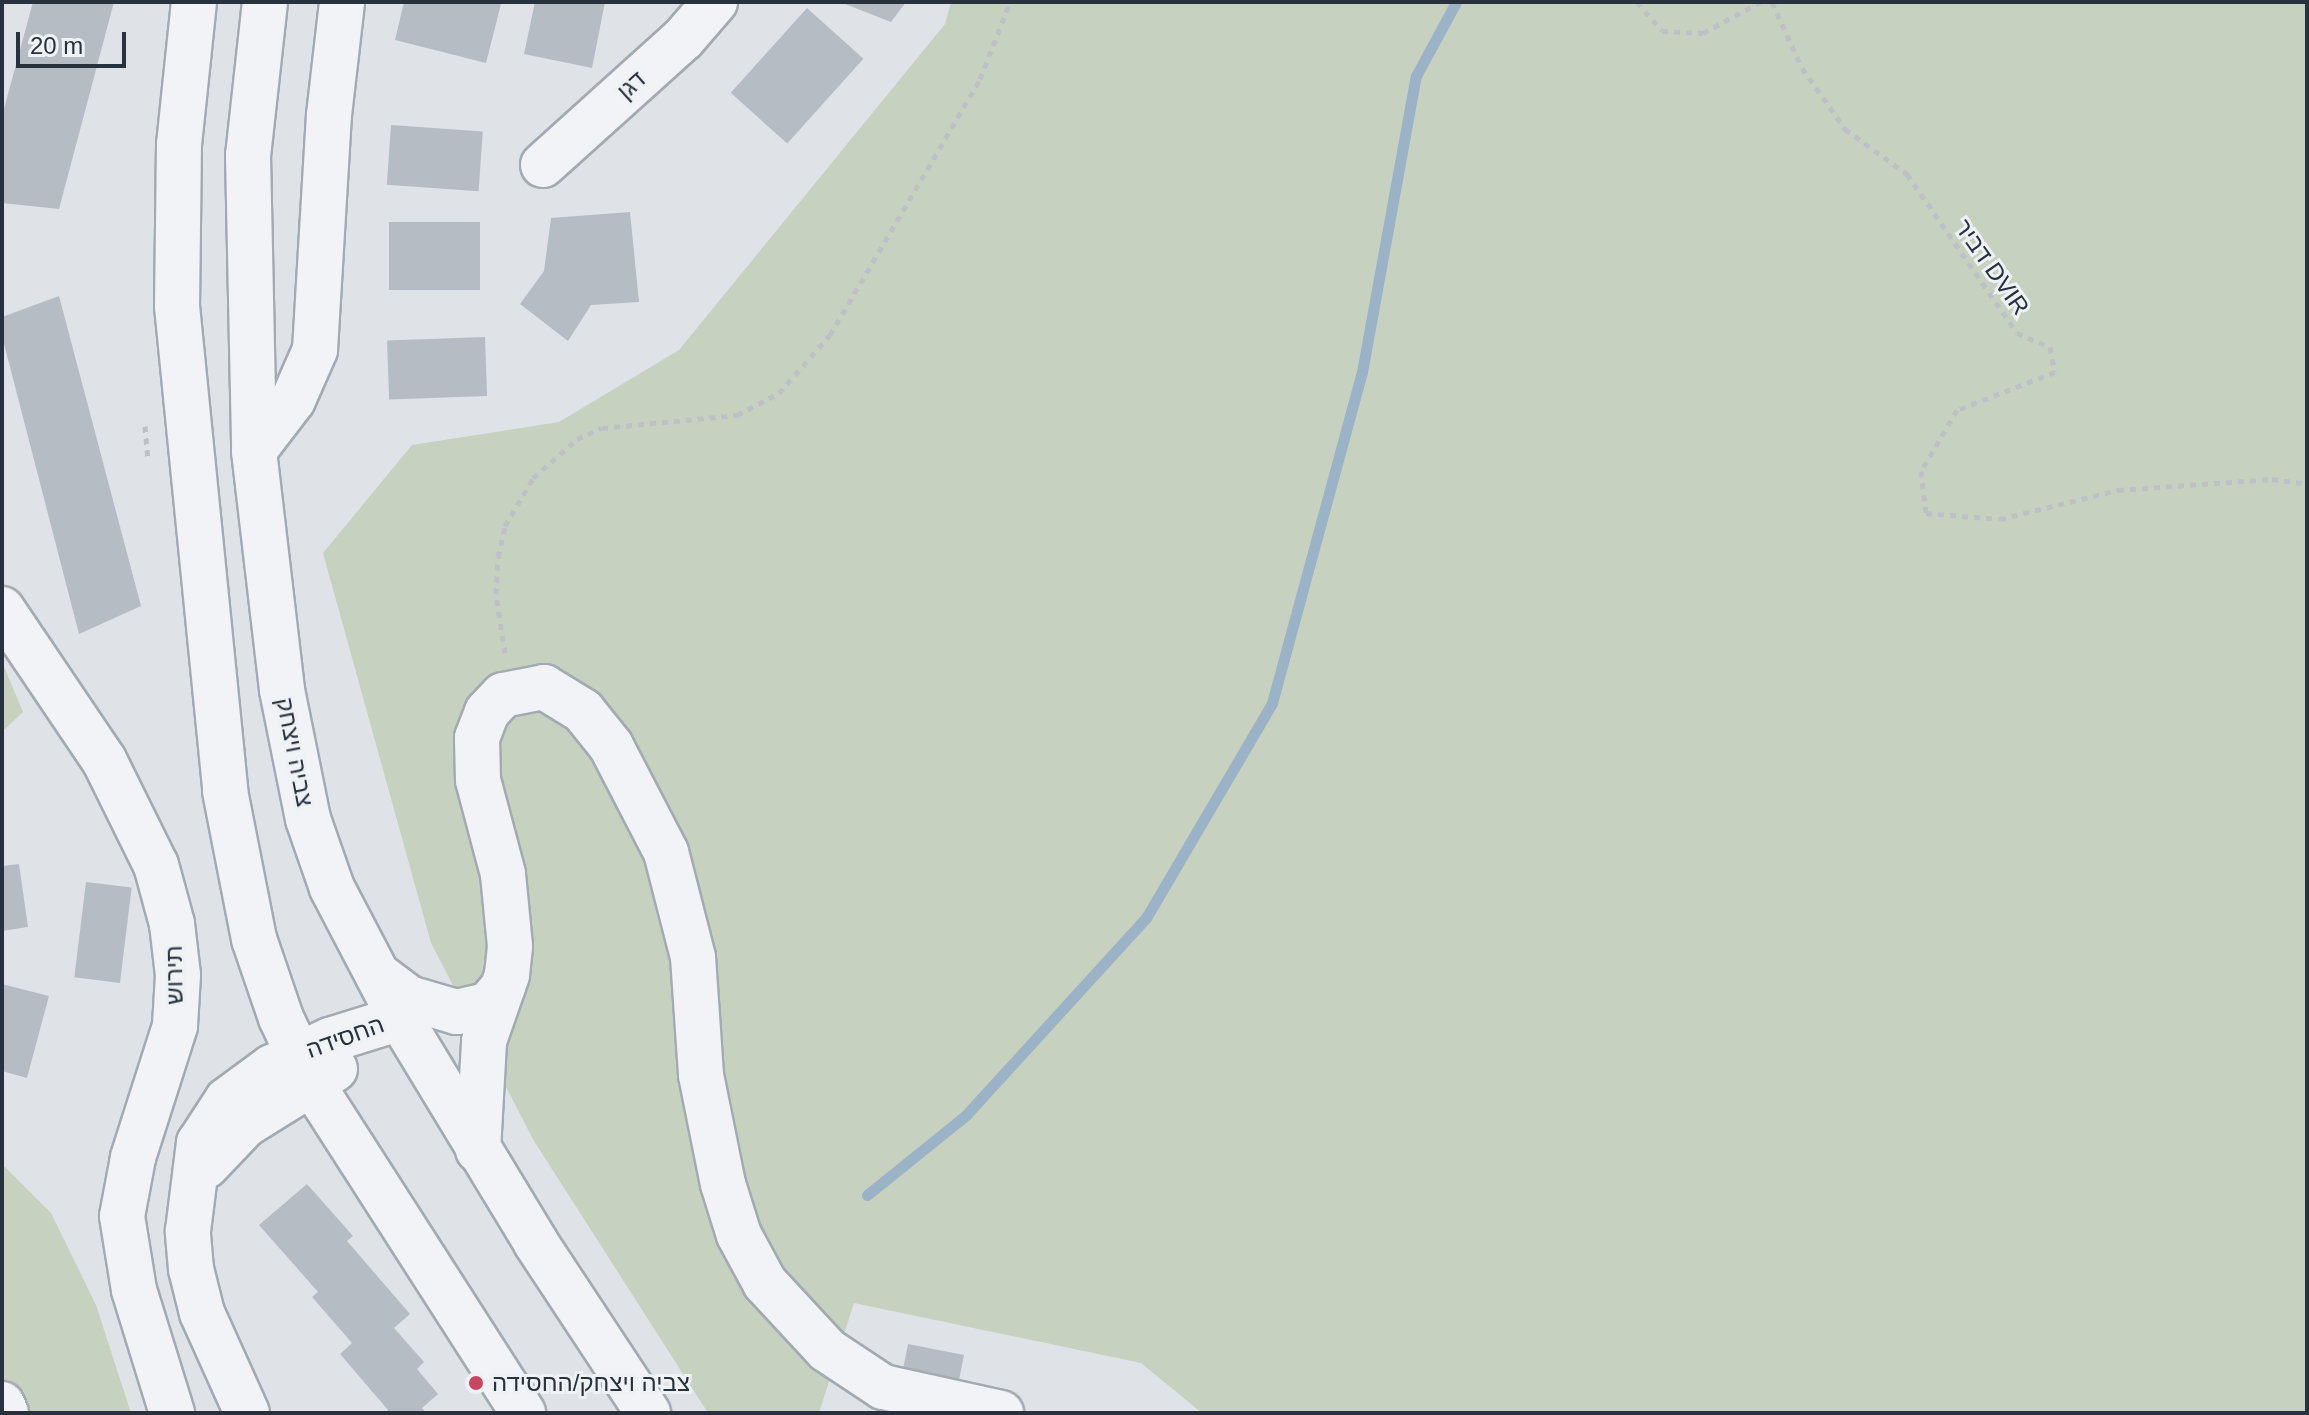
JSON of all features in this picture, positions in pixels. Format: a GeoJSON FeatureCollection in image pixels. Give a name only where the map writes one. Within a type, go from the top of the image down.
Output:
{"type":"FeatureCollection","features":[{"type":"Feature","properties":{"kind":"street"},"geometry":{"type":"LineString","coordinates":[[194,2],[179,144],[177,306],[186,439],[233,841],[254,939],[304,1069],[523,1413]]}},
{"type":"Feature","properties":{"kind":"street","name":"צביה ויצחק"},"geometry":{"type":"LineString","coordinates":[[265,2],[248,170],[254,451],[282,690],[308,819],[332,888],[400,1018],[478,1150],[648,1413]]}},
{"type":"Feature","properties":{"kind":"street"},"geometry":{"type":"LineString","coordinates":[[254,451],[300,389],[315,350],[329,115],[342,2]]}},
{"type":"Feature","properties":{"kind":"street","name":"דגן"},"geometry":{"type":"LineString","coordinates":[[543,165],[683,39],[715,2]]}},
{"type":"Feature","properties":{"kind":"street","name":"תירוש"},"geometry":{"type":"LineString","coordinates":[[2,609],[104,760],[156,865],[172,924],[178,975],[175,1026],[133,1158],[122,1216],[134,1290],[165,1394],[219,1352]]}},
{"type":"Feature","properties":{"kind":"street"},"geometry":{"type":"LineString","coordinates":[[478,1150],[484,1041],[509,961],[507,897],[478,780],[476,749],[487,712],[512,689],[544,687],[583,711],[633,782],[666,852],[693,957],[701,1075],[723,1184],[739,1235],[765,1283],[827,1350],[883,1387],[1001,1413]]}},
{"type":"Feature","properties":{"kind":"street"},"geometry":{"type":"LineString","coordinates":[[373,969],[409,998],[446,1011],[480,1009],[503,987]]}},
{"type":"Feature","properties":{"kind":"street","name":"החסידה"},"geometry":{"type":"LineString","coordinates":[[247,1413],[219,1352],[191,1269],[192,1189],[199,1143],[217,1111],[250,1081],[304,1069],[400,1018]]}},
{"type":"Feature","properties":{"kind":"street"},"geometry":{"type":"LineString","coordinates":[[2,1404],[6,1413]]}},
{"type":"Feature","properties":{"kind":"path"},"geometry":{"type":"LineString","coordinates":[[512,689],[496,594],[498,557],[505,526],[533,478],[567,446],[602,428],[737,415],[779,393],[830,335],[980,79],[1010,2]]}},
{"type":"Feature","properties":{"kind":"path"},"geometry":{"type":"LineString","coordinates":[[1637,2],[1662,31],[1703,33],[1760,2]]}},
{"type":"Feature","properties":{"kind":"path","name":"דביר DVIR"},"geometry":{"type":"LineString","coordinates":[[1772,2],[1802,68],[1845,129],[1907,174],[2017,333],[2050,347],[2055,372],[1957,410],[1921,471],[1926,513],[2000,519],[2118,490],[2272,479],[2307,484]]}},
{"type":"Feature","properties":{"kind":"green space"},"geometry":{"type":"Polygon","coordinates":[[[951,2],[2307,2],[2307,1413],[1202,1413],[1141,1363],[854,1303],[819,1413],[708,1413],[534,1141],[431,943],[323,553],[412,445],[559,422],[679,350],[945,24],[951,2]]]}},
{"type":"Feature","properties":{"kind":"green space"},"geometry":{"type":"Polygon","coordinates":[[[2,662],[23,712],[2,732],[2,662]]]}},
{"type":"Feature","properties":{"kind":"green space"},"geometry":{"type":"Polygon","coordinates":[[[2,1164],[51,1213],[96,1305],[131,1413],[2,1413],[2,1164]]]}},
{"type":"Feature","properties":{"kind":"building"},"geometry":{"type":"Polygon","coordinates":[[[33,2],[114,2],[59,209],[2,203],[2,116],[33,2]]]}},
{"type":"Feature","properties":{"kind":"building"},"geometry":{"type":"Polygon","coordinates":[[[404,2],[501,4],[486,63],[395,40],[404,2]]]}},
{"type":"Feature","properties":{"kind":"building"},"geometry":{"type":"Polygon","coordinates":[[[535,2],[605,2],[592,68],[524,54],[535,2]]]}},
{"type":"Feature","properties":{"kind":"building"},"geometry":{"type":"Polygon","coordinates":[[[840,2],[906,2],[891,22],[840,2]]]}},
{"type":"Feature","properties":{"kind":"building"},"geometry":{"type":"Polygon","coordinates":[[[807,8],[863,59],[787,144],[731,93],[807,8]]]}},
{"type":"Feature","properties":{"kind":"building"},"geometry":{"type":"Polygon","coordinates":[[[391,125],[483,131],[479,191],[387,185],[391,125]]]}},
{"type":"Feature","properties":{"kind":"building"},"geometry":{"type":"Polygon","coordinates":[[[630,212],[639,302],[591,305],[568,341],[520,304],[544,271],[551,218],[630,212]]]}},
{"type":"Feature","properties":{"kind":"building"},"geometry":{"type":"Polygon","coordinates":[[[389,222],[480,222],[480,290],[389,290],[389,222]]]}},
{"type":"Feature","properties":{"kind":"building"},"geometry":{"type":"Polygon","coordinates":[[[59,296],[141,606],[79,634],[2,336],[2,317],[59,296]]]}},
{"type":"Feature","properties":{"kind":"building"},"geometry":{"type":"Polygon","coordinates":[[[485,337],[487,396],[389,399],[387,340],[485,337]]]}},
{"type":"Feature","properties":{"kind":"building"},"geometry":{"type":"Polygon","coordinates":[[[19,864],[28,927],[2,931],[2,866],[19,864]]]}},
{"type":"Feature","properties":{"kind":"building"},"geometry":{"type":"Polygon","coordinates":[[[86,882],[132,888],[120,983],[74,977],[86,882]]]}},
{"type":"Feature","properties":{"kind":"building"},"geometry":{"type":"Polygon","coordinates":[[[2,984],[49,996],[27,1078],[2,1071],[2,984]]]}},
{"type":"Feature","properties":{"kind":"building"},"geometry":{"type":"Polygon","coordinates":[[[307,1184],[353,1236],[347,1241],[410,1314],[394,1328],[424,1362],[417,1369],[438,1394],[422,1408],[426,1413],[385,1413],[388,1410],[340,1354],[352,1343],[312,1297],[318,1292],[259,1225],[307,1184]]]}},
{"type":"Feature","properties":{"kind":"building"},"geometry":{"type":"Polygon","coordinates":[[[908,1344],[964,1355],[957,1390],[901,1379],[908,1344]]]}},
{"type":"Feature","properties":{"kind":"waterway"},"geometry":{"type":"LineString","coordinates":[[867,1195],[966,1115],[1146,918],[1272,703],[1362,372],[1416,76],[1456,2]]}},
{"type":"Feature","properties":{"kind":"place","name":"צביה ויצחק/החסידה"},"geometry":{"type":"Point","coordinates":[476,1383]}}]}
